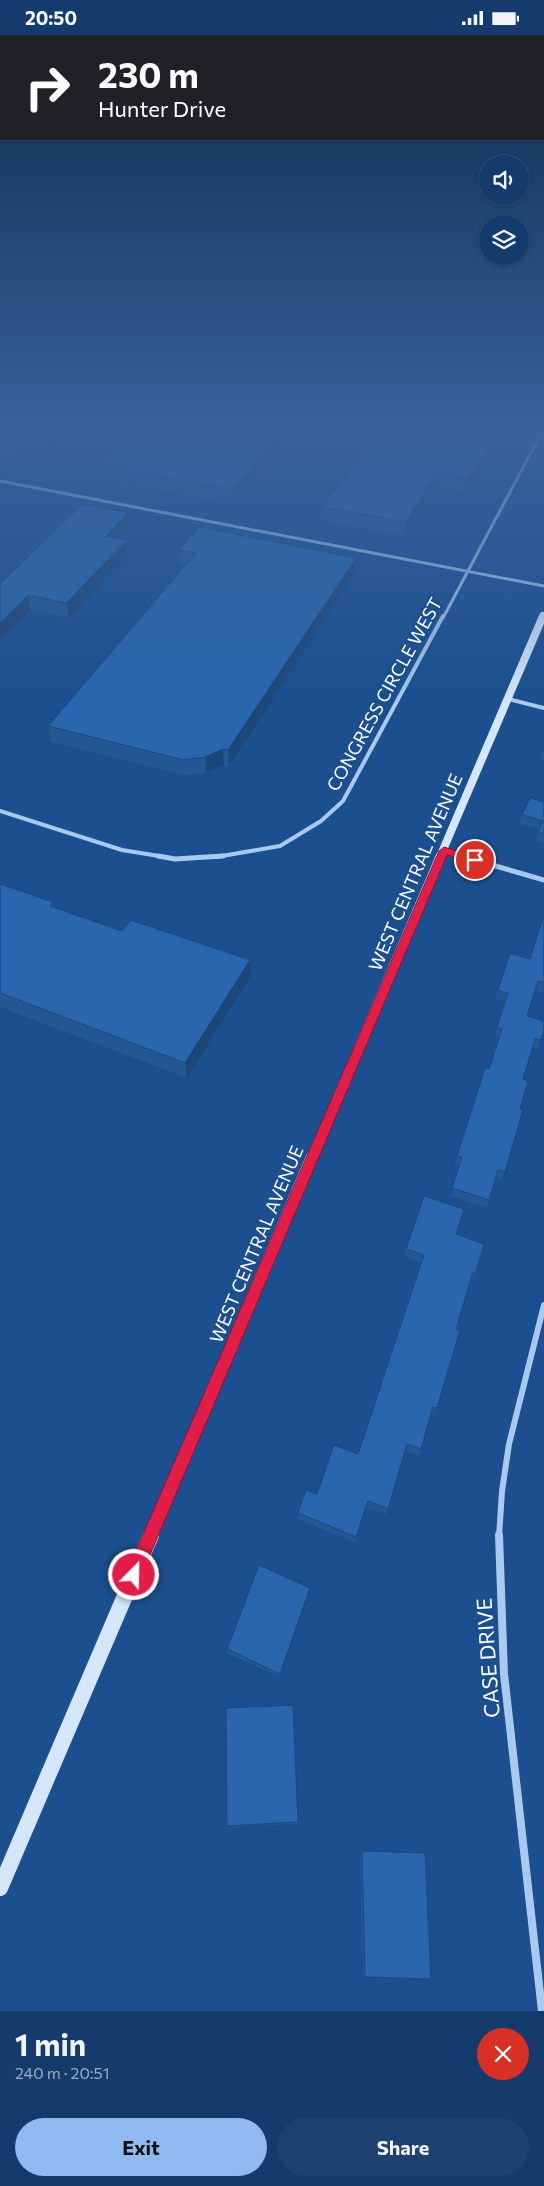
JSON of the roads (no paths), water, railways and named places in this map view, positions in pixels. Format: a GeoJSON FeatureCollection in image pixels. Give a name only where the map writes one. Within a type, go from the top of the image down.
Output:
{"type":"FeatureCollection","features":[{"type":"Feature","properties":{"kind":"street"},"geometry":{"type":"LineString","coordinates":[[194,518],[544,585]]}},
{"type":"Feature","properties":{"kind":"street","name":"CONGRESS CIRCLE WEST"},"geometry":{"type":"LineString","coordinates":[[0,811],[122,850],[175,859],[212,859],[280,846],[321,821],[343,801],[496,518]]}},
{"type":"Feature","properties":{"kind":"street","name":"WEST CENTRAL AVENUE"},"geometry":{"type":"LineString","coordinates":[[0,1887],[544,615]]}},
{"type":"Feature","properties":{"kind":"street"},"geometry":{"type":"LineString","coordinates":[[508,699],[544,709]]}},
{"type":"Feature","properties":{"kind":"street"},"geometry":{"type":"LineString","coordinates":[[444,851],[544,880]]}},
{"type":"Feature","properties":{"kind":"street","name":"CASE DRIVE"},"geometry":{"type":"LineString","coordinates":[[542,2011],[504,1674],[499,1541],[502,1491],[509,1444],[544,1305]]}}]}
